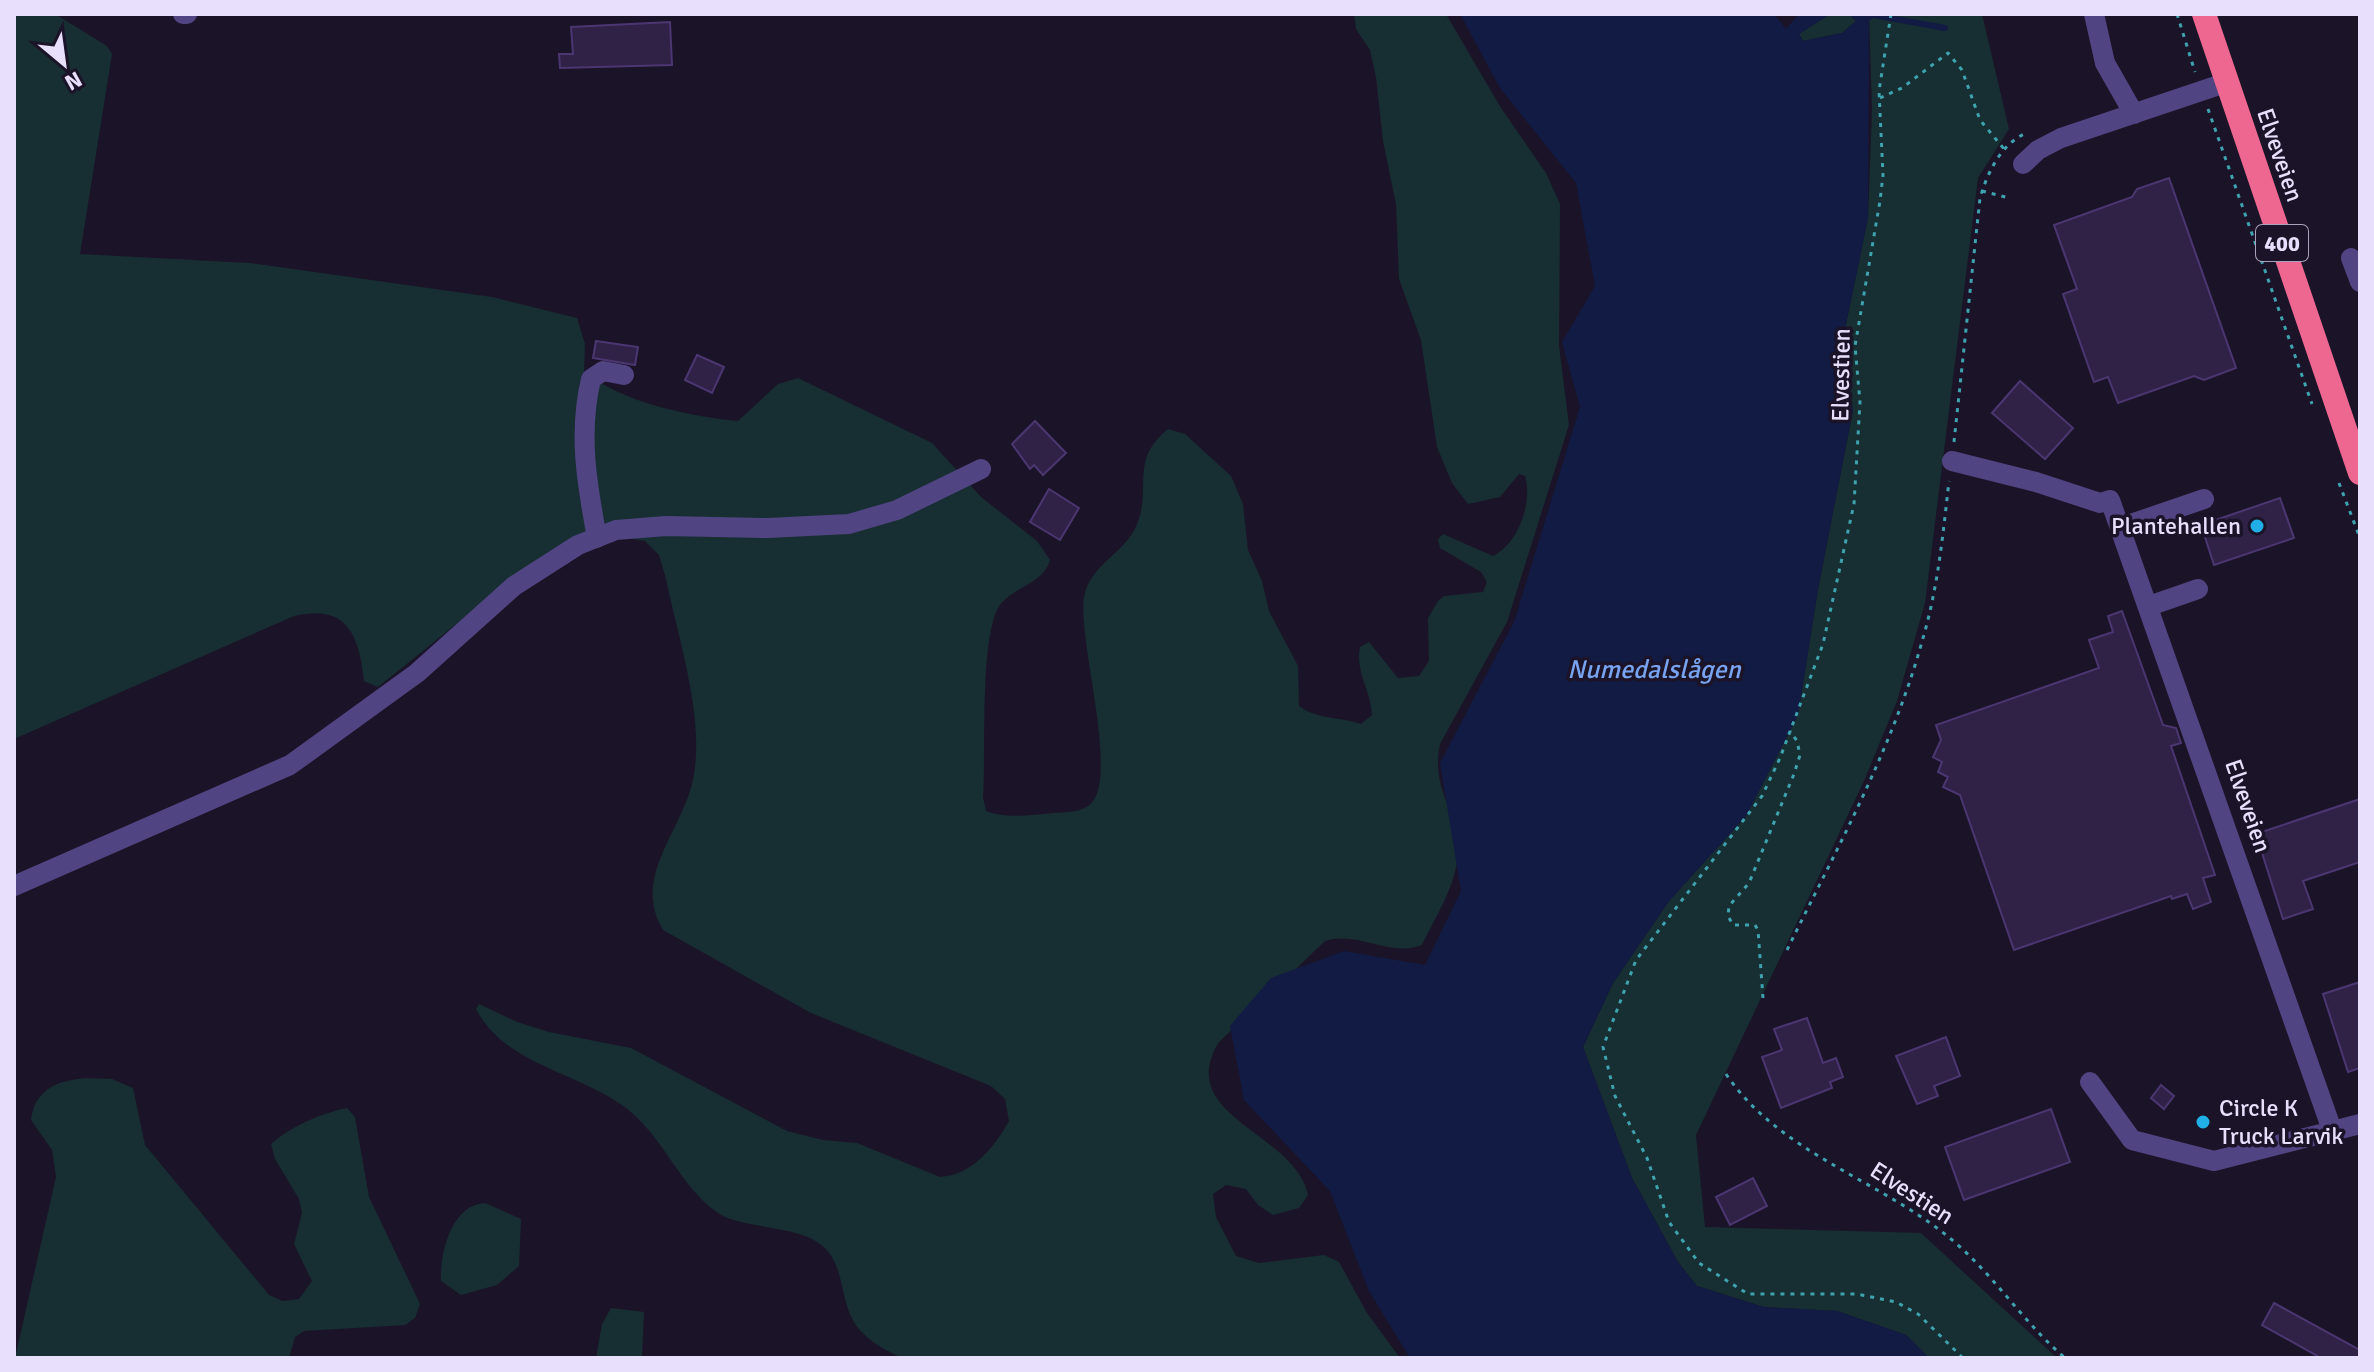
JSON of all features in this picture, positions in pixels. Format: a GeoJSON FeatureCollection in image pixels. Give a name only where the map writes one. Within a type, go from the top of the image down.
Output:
{"type":"FeatureCollection","features":[{"type":"Feature","properties":{"kind":"highway","name":"Elveveien"},"geometry":{"type":"LineString","coordinates":[[2204,14],[2348,473]]}},
{"type":"Feature","properties":{"kind":"street"},"geometry":{"type":"LineString","coordinates":[[2094,14],[2105,63],[2134,114]]}},
{"type":"Feature","properties":{"kind":"street"},"geometry":{"type":"LineString","coordinates":[[2023,164],[2038,150],[2061,138],[2225,83]]}},
{"type":"Feature","properties":{"kind":"street"},"geometry":{"type":"LineString","coordinates":[[2351,258],[2360,282]]}},
{"type":"Feature","properties":{"kind":"street"},"geometry":{"type":"LineString","coordinates":[[597,538],[585,473],[585,403],[591,379],[603,371],[624,375]]}},
{"type":"Feature","properties":{"kind":"street","name":"Elveveien"},"geometry":{"type":"LineString","coordinates":[[1952,461],[2036,482],[2100,503],[2110,500],[2332,1130]]}},
{"type":"Feature","properties":{"kind":"street"},"geometry":{"type":"LineString","coordinates":[[14,886],[290,765],[417,673],[514,586],[578,545],[616,530],[666,526],[768,528],[849,524],[897,510],[981,469]]}},
{"type":"Feature","properties":{"kind":"street"},"geometry":{"type":"LineString","coordinates":[[2122,527],[2204,499]]}},
{"type":"Feature","properties":{"kind":"street"},"geometry":{"type":"LineString","coordinates":[[2149,606],[2198,589]]}},
{"type":"Feature","properties":{"kind":"street"},"geometry":{"type":"LineString","coordinates":[[2090,1082],[2132,1140],[2214,1161],[2360,1124]]}},
{"type":"Feature","properties":{"kind":"path"},"geometry":{"type":"LineString","coordinates":[[2177,14],[2198,81]]}},
{"type":"Feature","properties":{"kind":"path","name":"Elvestien"},"geometry":{"type":"LineString","coordinates":[[1890,17],[1879,98],[1883,175],[1855,346],[1860,402],[1854,504],[1823,644],[1762,796],[1636,960],[1606,1033],[1604,1063],[1615,1096],[1647,1158],[1669,1222],[1699,1263],[1748,1294],[1857,1294],[1896,1302],[1918,1314],[1963,1358]]}},
{"type":"Feature","properties":{"kind":"path"},"geometry":{"type":"LineString","coordinates":[[1879,98],[1902,88],[1948,53],[1962,70],[1980,120],[2004,149]]}},
{"type":"Feature","properties":{"kind":"path"},"geometry":{"type":"LineString","coordinates":[[2206,106],[2313,406]]}},
{"type":"Feature","properties":{"kind":"path"},"geometry":{"type":"LineString","coordinates":[[1787,950],[1878,765],[1912,676],[1932,601],[1952,461],[1982,191],[2004,149],[2034,129]]}},
{"type":"Feature","properties":{"kind":"path"},"geometry":{"type":"LineString","coordinates":[[1982,191],[2009,198]]}},
{"type":"Feature","properties":{"kind":"path"},"geometry":{"type":"LineString","coordinates":[[2348,473],[2360,538]]}},
{"type":"Feature","properties":{"kind":"path"},"geometry":{"type":"LineString","coordinates":[[1763,998],[1758,930],[1748,924],[1733,925],[1728,916],[1729,906],[1749,883],[1794,774],[1800,755],[1797,741],[1790,731]]}},
{"type":"Feature","properties":{"kind":"path","name":"Elvestien"},"geometry":{"type":"LineString","coordinates":[[1726,1074],[1740,1095],[1767,1121],[1913,1211],[1951,1239],[1984,1269],[2037,1334],[2065,1358]]}},
{"type":"Feature","properties":{"kind":"green space"},"geometry":{"type":"Polygon","coordinates":[[[14,14],[55,14],[107,46],[112,54],[80,254],[250,263],[492,297],[577,318],[585,344],[584,371],[617,391],[657,406],[738,421],[778,384],[798,378],[932,443],[981,497],[1037,541],[1050,560],[1040,576],[1002,602],[997,610],[988,648],[983,797],[986,811],[1019,816],[1080,810],[1088,806],[1097,793],[1101,770],[1100,742],[1086,645],[1084,597],[1093,576],[1125,543],[1137,524],[1143,498],[1145,463],[1156,441],[1168,429],[1185,434],[1231,476],[1243,504],[1248,550],[1262,581],[1269,611],[1298,666],[1299,706],[1313,713],[1361,724],[1372,715],[1361,673],[1360,647],[1369,642],[1398,678],[1419,676],[1429,661],[1428,618],[1438,601],[1444,596],[1483,592],[1487,582],[1481,572],[1440,548],[1438,539],[1443,534],[1493,556],[1516,533],[1527,498],[1525,476],[1519,474],[1500,497],[1468,504],[1452,483],[1437,447],[1421,340],[1399,279],[1396,204],[1383,141],[1376,77],[1370,50],[1356,29],[1354,14],[1446,14],[1501,108],[1546,173],[1560,204],[1559,346],[1569,425],[1507,622],[1440,744],[1439,774],[1457,837],[1457,864],[1450,888],[1422,945],[1398,948],[1350,939],[1325,941],[1219,1042],[1209,1068],[1212,1089],[1224,1107],[1282,1155],[1299,1173],[1308,1195],[1299,1208],[1273,1215],[1258,1205],[1246,1189],[1226,1185],[1213,1194],[1216,1217],[1236,1256],[1259,1263],[1324,1255],[1339,1262],[1367,1313],[1400,1358],[903,1358],[876,1344],[858,1328],[849,1311],[836,1266],[823,1247],[790,1231],[738,1221],[718,1213],[704,1202],[651,1133],[626,1108],[524,1055],[489,1028],[476,1009],[479,1004],[517,1022],[549,1032],[631,1048],[787,1131],[823,1140],[857,1143],[940,1177],[972,1166],[996,1141],[1009,1121],[1005,1099],[991,1086],[811,1013],[663,930],[655,910],[653,890],[656,871],[689,794],[694,774],[696,727],[666,579],[659,555],[645,541],[613,535],[490,597],[378,687],[364,681],[358,649],[347,626],[326,614],[312,613],[294,616],[14,739],[14,14]]]}},
{"type":"Feature","properties":{"kind":"green space"},"geometry":{"type":"Polygon","coordinates":[[[1830,14],[1849,14],[1856,21],[1842,33],[1803,41],[1799,34],[1830,14]]]}},
{"type":"Feature","properties":{"kind":"green space"},"geometry":{"type":"Polygon","coordinates":[[[1869,14],[1982,14],[2009,129],[1978,178],[1925,603],[1897,701],[1864,781],[1696,1135],[1705,1227],[1921,1233],[2057,1358],[1929,1358],[1906,1335],[1837,1311],[1764,1307],[1697,1286],[1678,1262],[1632,1178],[1583,1047],[1613,983],[1669,901],[1746,816],[1798,715],[1818,589],[1853,410],[1840,353],[1868,218],[1872,109],[1869,14]]]}},
{"type":"Feature","properties":{"kind":"green space"},"geometry":{"type":"Polygon","coordinates":[[[112,1079],[133,1088],[145,1145],[269,1295],[283,1301],[299,1299],[312,1281],[294,1244],[302,1213],[299,1199],[275,1159],[271,1144],[307,1121],[347,1108],[355,1117],[369,1197],[420,1304],[415,1318],[405,1325],[304,1331],[295,1337],[289,1358],[15,1358],[56,1177],[52,1150],[31,1120],[33,1109],[49,1088],[65,1081],[112,1079]]]}},
{"type":"Feature","properties":{"kind":"green space"},"geometry":{"type":"Polygon","coordinates":[[[485,1203],[521,1219],[519,1266],[497,1285],[461,1295],[441,1281],[446,1245],[456,1221],[464,1212],[485,1203]]]}},
{"type":"Feature","properties":{"kind":"green space"},"geometry":{"type":"Polygon","coordinates":[[[611,1308],[644,1312],[642,1358],[596,1358],[602,1324],[611,1308]]]}},
{"type":"Feature","properties":{"kind":"water","name":"Numedalslågen"},"geometry":{"type":"Polygon","coordinates":[[[1460,14],[1774,14],[1786,29],[1799,14],[1830,14],[1799,34],[1803,41],[1842,33],[1856,21],[1849,14],[1869,14],[1868,218],[1840,353],[1853,410],[1818,589],[1798,715],[1746,816],[1669,901],[1613,983],[1583,1047],[1632,1178],[1678,1262],[1697,1286],[1764,1307],[1837,1311],[1906,1335],[1929,1358],[1410,1358],[1369,1291],[1330,1191],[1244,1100],[1230,1026],[1271,978],[1344,951],[1425,965],[1461,891],[1440,763],[1514,622],[1580,407],[1562,342],[1595,286],[1576,183],[1500,88],[1460,14]]]}},
{"type":"Feature","properties":{"kind":"building"},"geometry":{"type":"Polygon","coordinates":[[[670,22],[672,65],[560,68],[559,54],[573,54],[571,27],[670,22]]]}},
{"type":"Feature","properties":{"kind":"building"},"geometry":{"type":"Polygon","coordinates":[[[2169,178],[2236,368],[2204,380],[2194,376],[2118,403],[2108,377],[2094,382],[2063,294],[2077,289],[2054,225],[2132,197],[2137,189],[2169,178]]]}},
{"type":"Feature","properties":{"kind":"building"},"geometry":{"type":"Polygon","coordinates":[[[596,341],[638,347],[635,365],[593,358],[596,341]]]}},
{"type":"Feature","properties":{"kind":"building"},"geometry":{"type":"Polygon","coordinates":[[[697,355],[724,367],[712,393],[685,380],[697,355]]]}},
{"type":"Feature","properties":{"kind":"building"},"geometry":{"type":"Polygon","coordinates":[[[2020,381],[2073,428],[2045,459],[1992,413],[2020,381]]]}},
{"type":"Feature","properties":{"kind":"building"},"geometry":{"type":"Polygon","coordinates":[[[1035,421],[1066,453],[1043,475],[1034,465],[1030,469],[1012,444],[1035,421]]]}},
{"type":"Feature","properties":{"kind":"building"},"geometry":{"type":"Polygon","coordinates":[[[1049,489],[1079,508],[1060,540],[1030,522],[1049,489]]]}},
{"type":"Feature","properties":{"kind":"building"},"geometry":{"type":"Polygon","coordinates":[[[2280,498],[2294,538],[2214,565],[2201,525],[2280,498]]]}},
{"type":"Feature","properties":{"kind":"building"},"geometry":{"type":"Polygon","coordinates":[[[2122,611],[2163,725],[2176,728],[2181,743],[2171,746],[2215,875],[2203,878],[2211,902],[2193,909],[2187,894],[2172,899],[2171,896],[2014,950],[1960,795],[1943,787],[1948,777],[1938,772],[1942,762],[1933,757],[1941,740],[1936,725],[2099,668],[2089,640],[2113,632],[2108,616],[2122,611]]]}},
{"type":"Feature","properties":{"kind":"building"},"geometry":{"type":"Polygon","coordinates":[[[2360,799],[2360,862],[2303,881],[2313,909],[2283,919],[2256,834],[2360,799]]]}},
{"type":"Feature","properties":{"kind":"building"},"geometry":{"type":"Polygon","coordinates":[[[2360,982],[2360,1068],[2348,1072],[2323,994],[2360,982]]]}},
{"type":"Feature","properties":{"kind":"building"},"geometry":{"type":"Polygon","coordinates":[[[1807,1018],[1823,1063],[1836,1058],[1843,1077],[1830,1082],[1832,1088],[1781,1108],[1762,1057],[1782,1050],[1774,1029],[1807,1018]]]}},
{"type":"Feature","properties":{"kind":"building"},"geometry":{"type":"Polygon","coordinates":[[[1946,1037],[1960,1076],[1934,1086],[1938,1096],[1917,1104],[1896,1056],[1946,1037]]]}},
{"type":"Feature","properties":{"kind":"building"},"geometry":{"type":"Polygon","coordinates":[[[2161,1085],[2174,1096],[2164,1109],[2151,1098],[2161,1085]]]}},
{"type":"Feature","properties":{"kind":"building"},"geometry":{"type":"Polygon","coordinates":[[[2051,1109],[2070,1162],[1964,1200],[1945,1147],[2051,1109]]]}},
{"type":"Feature","properties":{"kind":"building"},"geometry":{"type":"Polygon","coordinates":[[[1753,1178],[1767,1206],[1730,1225],[1716,1197],[1753,1178]]]}},
{"type":"Feature","properties":{"kind":"building"},"geometry":{"type":"Polygon","coordinates":[[[2274,1303],[2360,1350],[2360,1358],[2321,1358],[2262,1325],[2274,1303]]]}},
{"type":"Feature","properties":{"kind":"waterway"},"geometry":{"type":"LineString","coordinates":[[1867,18],[1873,15],[1945,28]]}},
{"type":"Feature","properties":{"kind":"place","name":"Plantehallen"},"geometry":{"type":"Point","coordinates":[2257,526]}},
{"type":"Feature","properties":{"kind":"place","name":"Circle K Truck Larvik"},"geometry":{"type":"Point","coordinates":[2203,1122]}}]}
